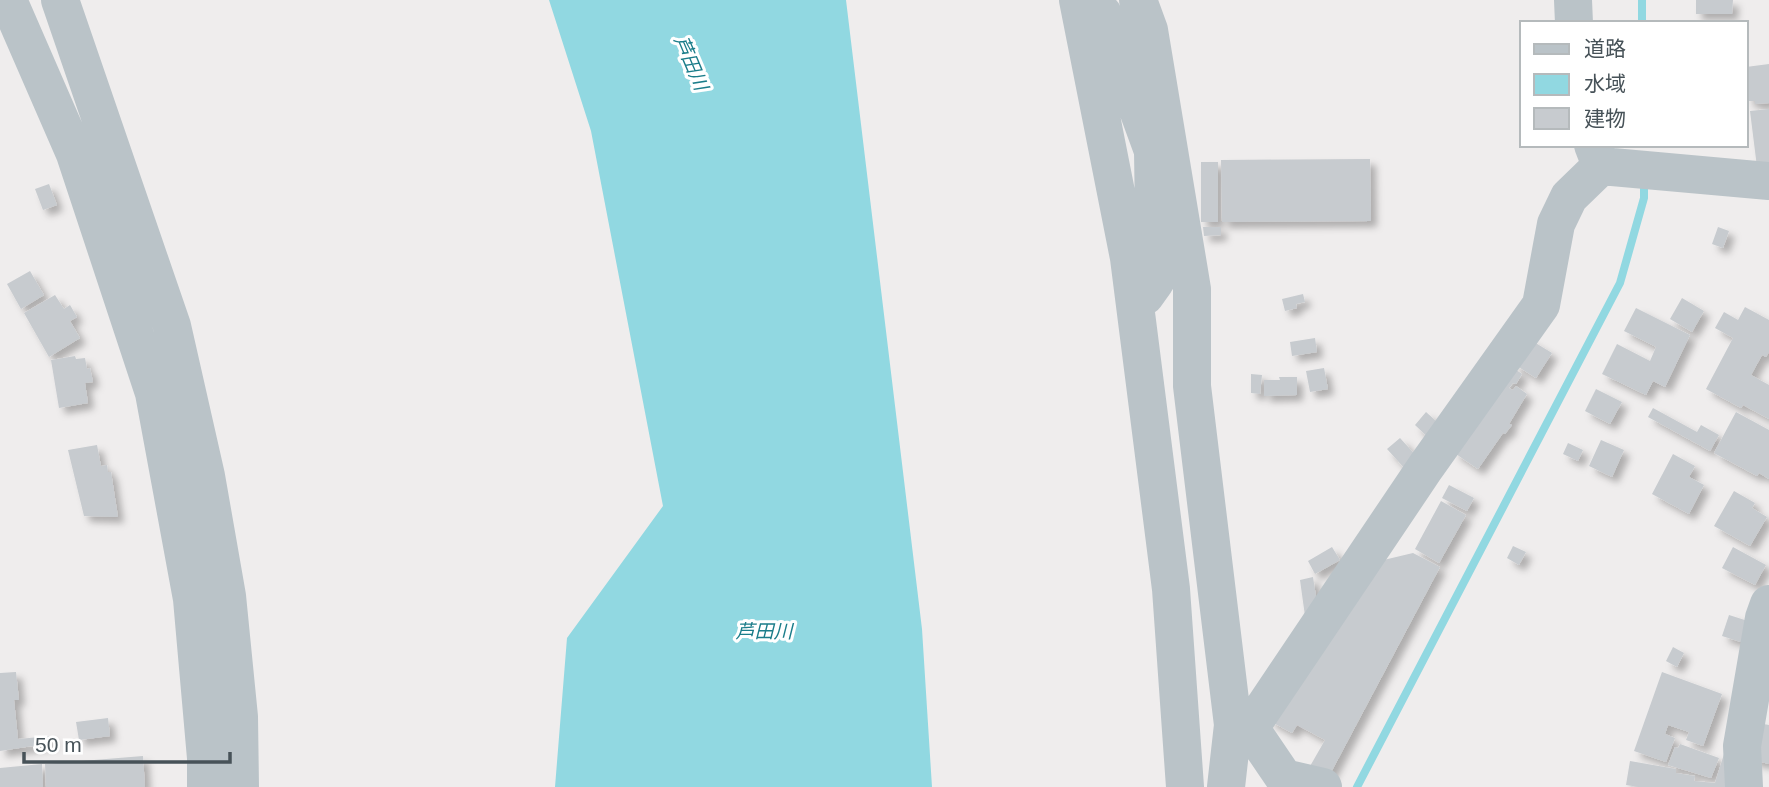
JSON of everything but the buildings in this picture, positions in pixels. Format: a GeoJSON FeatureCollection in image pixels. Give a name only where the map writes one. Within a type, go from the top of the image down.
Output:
{"type":"FeatureCollection","features":[{"type":"Feature","properties":{"kind":"street"},"geometry":{"type":"LineString","coordinates":[[8,0],[75,154],[154,393],[192,599],[206,758],[206,787]]}},
{"type":"Feature","properties":{"kind":"street"},"geometry":{"type":"LineString","coordinates":[[30,0],[46,23],[66,16],[173,326],[206,476],[227,596],[239,717],[240,787]]}},
{"type":"Feature","properties":{"kind":"street"},"geometry":{"type":"LineString","coordinates":[[1136,310],[1155,282],[1160,149],[1149,30],[1138,0]]}},
{"type":"Feature","properties":{"kind":"street"},"geometry":{"type":"LineString","coordinates":[[1573,0],[1574,21]]}},
{"type":"Feature","properties":{"kind":"street"},"geometry":{"type":"LineString","coordinates":[[1078,4],[1103,14],[1160,149],[1192,289],[1192,386],[1242,726],[1284,778],[1323,787]]}},
{"type":"Feature","properties":{"kind":"street"},"geometry":{"type":"LineString","coordinates":[[1078,4],[1129,258],[1171,589],[1185,787]]}},
{"type":"Feature","properties":{"kind":"street"},"geometry":{"type":"LineString","coordinates":[[1226,787],[1242,726],[1541,305],[1556,224],[1569,197],[1606,159],[1675,172],[1769,181]]}},
{"type":"Feature","properties":{"kind":"street"},"geometry":{"type":"LineString","coordinates":[[1745,787],[1742,746],[1764,618],[1769,604]]}},
{"type":"Feature","properties":{"kind":"water","name":"芦田川"},"geometry":{"type":"Polygon","coordinates":[[[549,0],[846,0],[922,629],[932,787],[555,787],[567,638],[663,506],[591,131],[549,0]]]}},
{"type":"Feature","properties":{"kind":"waterway"},"geometry":{"type":"LineString","coordinates":[[1642,0],[1642,21]]}},
{"type":"Feature","properties":{"kind":"waterway"},"geometry":{"type":"LineString","coordinates":[[1357,787],[1620,283],[1644,198],[1644,180]]}}]}
